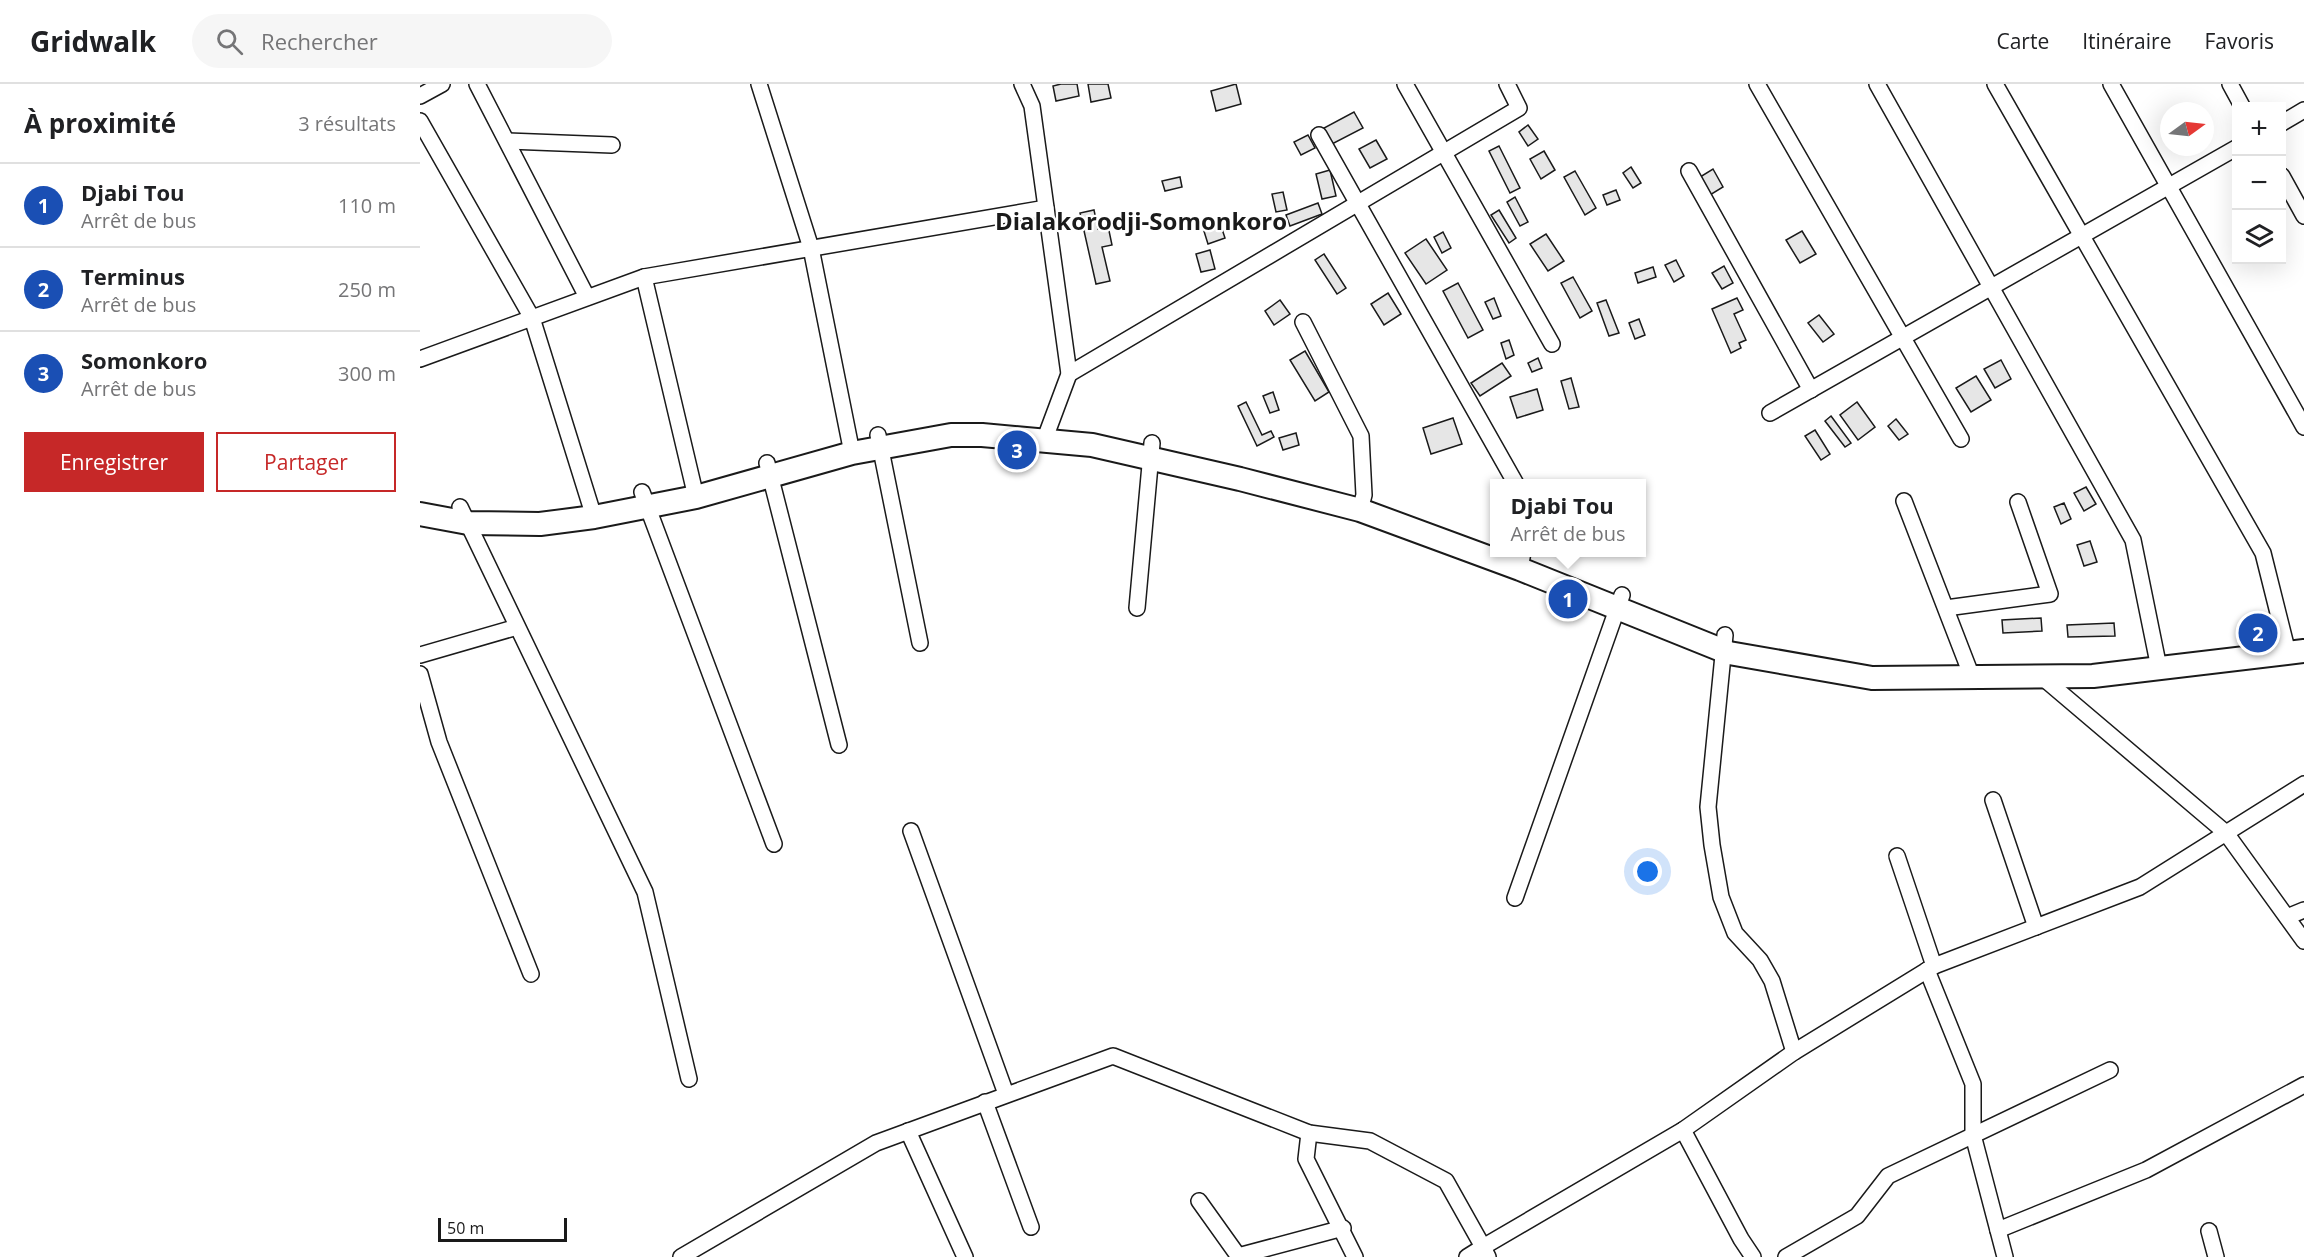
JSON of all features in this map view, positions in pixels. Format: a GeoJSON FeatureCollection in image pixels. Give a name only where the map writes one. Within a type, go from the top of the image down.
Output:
{"type":"FeatureCollection","features":[{"type":"Feature","properties":{"kind":"main road"},"geometry":{"type":"LineString","coordinates":[[420,514],[464,515],[540,524],[592,510],[695,489],[851,447],[951,435],[1047,434],[1092,445],[1152,451],[1362,503],[1490,545]]}},
{"type":"Feature","properties":{"kind":"main road"},"geometry":{"type":"LineString","coordinates":[[420,499],[464,515]]}},
{"type":"Feature","properties":{"kind":"main road"},"geometry":{"type":"LineString","coordinates":[[1362,503],[1490,548]]}},
{"type":"Feature","properties":{"kind":"main road"},"geometry":{"type":"LineString","coordinates":[[1519,558],[1620,602],[1724,643],[1872,678],[2093,661],[2157,661]]}},
{"type":"Feature","properties":{"kind":"main road"},"geometry":{"type":"LineString","coordinates":[[1969,670],[2042,677],[2093,676],[2157,661],[2295,644]]}},
{"type":"Feature","properties":{"kind":"street"},"geometry":{"type":"LineString","coordinates":[[420,96],[442,84]]}},
{"type":"Feature","properties":{"kind":"street"},"geometry":{"type":"LineString","coordinates":[[477,84],[587,297]]}},
{"type":"Feature","properties":{"kind":"street"},"geometry":{"type":"LineString","coordinates":[[759,84],[811,248],[851,447]]}},
{"type":"Feature","properties":{"kind":"street"},"geometry":{"type":"LineString","coordinates":[[1022,84],[1032,106],[1069,374],[1047,434]]}},
{"type":"Feature","properties":{"kind":"street"},"geometry":{"type":"LineString","coordinates":[[1405,84],[1552,344]]}},
{"type":"Feature","properties":{"kind":"street"},"geometry":{"type":"LineString","coordinates":[[1069,374],[1520,108],[1507,84]]}},
{"type":"Feature","properties":{"kind":"street"},"geometry":{"type":"LineString","coordinates":[[1757,84],[1961,439]]}},
{"type":"Feature","properties":{"kind":"street"},"geometry":{"type":"LineString","coordinates":[[1876,84],[2133,540],[2157,661]]}},
{"type":"Feature","properties":{"kind":"street"},"geometry":{"type":"LineString","coordinates":[[1995,84],[2263,553],[2295,644]]}},
{"type":"Feature","properties":{"kind":"street"},"geometry":{"type":"LineString","coordinates":[[2111,84],[2304,427]]}},
{"type":"Feature","properties":{"kind":"street"},"geometry":{"type":"LineString","coordinates":[[2230,84],[2240,102]]}},
{"type":"Feature","properties":{"kind":"street"},"geometry":{"type":"LineString","coordinates":[[2286,121],[2304,110]]}},
{"type":"Feature","properties":{"kind":"street"},"geometry":{"type":"LineString","coordinates":[[420,121],[532,318],[592,510]]}},
{"type":"Feature","properties":{"kind":"street"},"geometry":{"type":"LineString","coordinates":[[1319,135],[1514,479]]}},
{"type":"Feature","properties":{"kind":"street"},"geometry":{"type":"LineString","coordinates":[[507,141],[612,145]]}},
{"type":"Feature","properties":{"kind":"street"},"geometry":{"type":"LineString","coordinates":[[1770,413],[2232,150]]}},
{"type":"Feature","properties":{"kind":"street"},"geometry":{"type":"LineString","coordinates":[[1689,171],[1811,390]]}},
{"type":"Feature","properties":{"kind":"street"},"geometry":{"type":"LineString","coordinates":[[2286,183],[2304,216]]}},
{"type":"Feature","properties":{"kind":"street"},"geometry":{"type":"LineString","coordinates":[[422,354],[532,318],[644,277],[1046,208]]}},
{"type":"Feature","properties":{"kind":"street"},"geometry":{"type":"LineString","coordinates":[[644,277],[695,489]]}},
{"type":"Feature","properties":{"kind":"street"},"geometry":{"type":"LineString","coordinates":[[1302,322],[1361,436],[1362,503]]}},
{"type":"Feature","properties":{"kind":"street"},"geometry":{"type":"LineString","coordinates":[[880,442],[920,643]]}},
{"type":"Feature","properties":{"kind":"street"},"geometry":{"type":"LineString","coordinates":[[1137,608],[1152,451]]}},
{"type":"Feature","properties":{"kind":"street"},"geometry":{"type":"LineString","coordinates":[[768,470],[839,745]]}},
{"type":"Feature","properties":{"kind":"street"},"geometry":{"type":"LineString","coordinates":[[645,499],[774,844]]}},
{"type":"Feature","properties":{"kind":"street"},"geometry":{"type":"LineString","coordinates":[[1904,501],[1969,670]]}},
{"type":"Feature","properties":{"kind":"street"},"geometry":{"type":"LineString","coordinates":[[1946,608],[2050,594],[2018,502]]}},
{"type":"Feature","properties":{"kind":"street"},"geometry":{"type":"LineString","coordinates":[[464,515],[645,892],[689,1079]]}},
{"type":"Feature","properties":{"kind":"street"},"geometry":{"type":"LineString","coordinates":[[1515,898],[1620,602]]}},
{"type":"Feature","properties":{"kind":"street"},"geometry":{"type":"LineString","coordinates":[[420,655],[517,627]]}},
{"type":"Feature","properties":{"kind":"street"},"geometry":{"type":"LineString","coordinates":[[1724,643],[1708,807],[1721,897],[1735,933],[1760,960],[1772,981],[1794,1052]]}},
{"type":"Feature","properties":{"kind":"street"},"geometry":{"type":"LineString","coordinates":[[420,674],[439,742],[531,974]]}},
{"type":"Feature","properties":{"kind":"street"},"geometry":{"type":"LineString","coordinates":[[2042,677],[2226,833],[2304,941]]}},
{"type":"Feature","properties":{"kind":"street"},"geometry":{"type":"LineString","coordinates":[[1467,1257],[1485,1252],[1683,1130],[1794,1052],[1931,968],[2140,887],[2304,784]]}},
{"type":"Feature","properties":{"kind":"street"},"geometry":{"type":"LineString","coordinates":[[1993,800],[2036,927]]}},
{"type":"Feature","properties":{"kind":"street"},"geometry":{"type":"LineString","coordinates":[[911,831],[1006,1094]]}},
{"type":"Feature","properties":{"kind":"street"},"geometry":{"type":"LineString","coordinates":[[1897,856],[1931,968],[1973,1084],[1972,1135],[2005,1257]]}},
{"type":"Feature","properties":{"kind":"street"},"geometry":{"type":"LineString","coordinates":[[2287,918],[2304,910]]}},
{"type":"Feature","properties":{"kind":"street"},"geometry":{"type":"LineString","coordinates":[[681,1257],[876,1143],[1113,1056],[1309,1133],[1370,1141],[1446,1181],[1485,1252]]}},
{"type":"Feature","properties":{"kind":"street"},"geometry":{"type":"LineString","coordinates":[[1786,1257],[1857,1216],[1888,1176],[2110,1070]]}},
{"type":"Feature","properties":{"kind":"street"},"geometry":{"type":"LineString","coordinates":[[1998,1230],[2146,1170],[2304,1085]]}},
{"type":"Feature","properties":{"kind":"street"},"geometry":{"type":"LineString","coordinates":[[985,1102],[1031,1227]]}},
{"type":"Feature","properties":{"kind":"street"},"geometry":{"type":"LineString","coordinates":[[1683,1130],[1741,1239],[1753,1257]]}},
{"type":"Feature","properties":{"kind":"street"},"geometry":{"type":"LineString","coordinates":[[908,1131],[965,1257]]}},
{"type":"Feature","properties":{"kind":"street"},"geometry":{"type":"LineString","coordinates":[[1309,1133],[1306,1159],[1343,1228],[1355,1257]]}},
{"type":"Feature","properties":{"kind":"street"},"geometry":{"type":"LineString","coordinates":[[1199,1201],[1239,1256],[1343,1228]]}},
{"type":"Feature","properties":{"kind":"street"},"geometry":{"type":"LineString","coordinates":[[2209,1231],[2216,1257]]}},
{"type":"Feature","properties":{"kind":"building"},"geometry":{"type":"Polygon","coordinates":[[[1077,84],[1079,96],[1056,101],[1053,86],[1077,84]]]}},
{"type":"Feature","properties":{"kind":"building"},"geometry":{"type":"Polygon","coordinates":[[[1088,84],[1108,84],[1111,98],[1091,102],[1088,84]]]}},
{"type":"Feature","properties":{"kind":"building"},"geometry":{"type":"Polygon","coordinates":[[[1236,84],[1241,104],[1216,111],[1211,91],[1236,84]]]}},
{"type":"Feature","properties":{"kind":"building"},"geometry":{"type":"Polygon","coordinates":[[[1354,112],[1363,128],[1332,144],[1324,128],[1354,112]]]}},
{"type":"Feature","properties":{"kind":"building"},"geometry":{"type":"Polygon","coordinates":[[[1528,125],[1538,139],[1528,146],[1519,132],[1528,125]]]}},
{"type":"Feature","properties":{"kind":"building"},"geometry":{"type":"Polygon","coordinates":[[[1308,135],[1315,148],[1301,155],[1294,142],[1308,135]]]}},
{"type":"Feature","properties":{"kind":"building"},"geometry":{"type":"Polygon","coordinates":[[[1376,140],[1387,159],[1370,168],[1359,149],[1376,140]]]}},
{"type":"Feature","properties":{"kind":"building"},"geometry":{"type":"Polygon","coordinates":[[[1499,146],[1520,188],[1510,193],[1489,151],[1499,146]]]}},
{"type":"Feature","properties":{"kind":"building"},"geometry":{"type":"Polygon","coordinates":[[[1544,151],[1555,170],[1541,179],[1530,159],[1544,151]]]}},
{"type":"Feature","properties":{"kind":"building"},"geometry":{"type":"Polygon","coordinates":[[[1631,167],[1641,183],[1633,188],[1623,173],[1631,167]]]}},
{"type":"Feature","properties":{"kind":"building"},"geometry":{"type":"Polygon","coordinates":[[[1713,169],[1723,187],[1710,195],[1700,177],[1713,169]]]}},
{"type":"Feature","properties":{"kind":"building"},"geometry":{"type":"Polygon","coordinates":[[[1330,170],[1336,196],[1322,199],[1316,174],[1330,170]]]}},
{"type":"Feature","properties":{"kind":"building"},"geometry":{"type":"Polygon","coordinates":[[[1575,171],[1596,208],[1585,215],[1564,177],[1575,171]]]}},
{"type":"Feature","properties":{"kind":"building"},"geometry":{"type":"Polygon","coordinates":[[[1180,177],[1182,187],[1165,191],[1162,181],[1180,177]]]}},
{"type":"Feature","properties":{"kind":"building"},"geometry":{"type":"Polygon","coordinates":[[[1616,190],[1620,200],[1607,205],[1603,195],[1616,190]]]}},
{"type":"Feature","properties":{"kind":"building"},"geometry":{"type":"Polygon","coordinates":[[[1283,192],[1287,210],[1276,212],[1272,194],[1283,192]]]}},
{"type":"Feature","properties":{"kind":"building"},"geometry":{"type":"Polygon","coordinates":[[[1515,197],[1528,222],[1520,226],[1507,202],[1515,197]]]}},
{"type":"Feature","properties":{"kind":"building"},"geometry":{"type":"Polygon","coordinates":[[[1318,203],[1322,214],[1290,226],[1286,215],[1318,203]]]}},
{"type":"Feature","properties":{"kind":"building"},"geometry":{"type":"Polygon","coordinates":[[[1094,210],[1098,229],[1108,226],[1112,245],[1102,247],[1110,281],[1096,284],[1080,213],[1094,210]]]}},
{"type":"Feature","properties":{"kind":"building"},"geometry":{"type":"Polygon","coordinates":[[[1499,210],[1516,238],[1509,243],[1491,215],[1499,210]]]}},
{"type":"Feature","properties":{"kind":"building"},"geometry":{"type":"Polygon","coordinates":[[[1220,223],[1225,238],[1208,244],[1203,228],[1220,223]]]}},
{"type":"Feature","properties":{"kind":"building"},"geometry":{"type":"Polygon","coordinates":[[[1802,231],[1816,254],[1800,263],[1786,240],[1802,231]]]}},
{"type":"Feature","properties":{"kind":"building"},"geometry":{"type":"Polygon","coordinates":[[[1443,232],[1451,248],[1442,253],[1434,237],[1443,232]]]}},
{"type":"Feature","properties":{"kind":"building"},"geometry":{"type":"Polygon","coordinates":[[[1546,234],[1564,261],[1548,271],[1530,244],[1546,234]]]}},
{"type":"Feature","properties":{"kind":"building"},"geometry":{"type":"Polygon","coordinates":[[[1426,239],[1447,270],[1426,284],[1405,253],[1426,239]]]}},
{"type":"Feature","properties":{"kind":"building"},"geometry":{"type":"Polygon","coordinates":[[[1210,250],[1215,269],[1201,272],[1196,254],[1210,250]]]}},
{"type":"Feature","properties":{"kind":"building"},"geometry":{"type":"Polygon","coordinates":[[[1324,254],[1346,288],[1337,294],[1315,260],[1324,254]]]}},
{"type":"Feature","properties":{"kind":"building"},"geometry":{"type":"Polygon","coordinates":[[[1676,260],[1684,276],[1674,282],[1665,265],[1676,260]]]}},
{"type":"Feature","properties":{"kind":"building"},"geometry":{"type":"Polygon","coordinates":[[[1724,266],[1733,283],[1722,289],[1712,273],[1724,266]]]}},
{"type":"Feature","properties":{"kind":"building"},"geometry":{"type":"Polygon","coordinates":[[[1653,267],[1656,277],[1638,283],[1635,273],[1653,267]]]}},
{"type":"Feature","properties":{"kind":"building"},"geometry":{"type":"Polygon","coordinates":[[[1573,277],[1592,311],[1580,318],[1561,283],[1573,277]]]}},
{"type":"Feature","properties":{"kind":"building"},"geometry":{"type":"Polygon","coordinates":[[[1458,283],[1483,330],[1468,338],[1443,291],[1458,283]]]}},
{"type":"Feature","properties":{"kind":"building"},"geometry":{"type":"Polygon","coordinates":[[[1388,293],[1401,314],[1384,325],[1371,304],[1388,293]]]}},
{"type":"Feature","properties":{"kind":"building"},"geometry":{"type":"Polygon","coordinates":[[[1494,298],[1501,316],[1493,319],[1485,302],[1494,298]]]}},
{"type":"Feature","properties":{"kind":"building"},"geometry":{"type":"Polygon","coordinates":[[[1737,298],[1743,310],[1734,314],[1746,340],[1739,343],[1741,348],[1731,353],[1712,309],[1737,298]]]}},
{"type":"Feature","properties":{"kind":"building"},"geometry":{"type":"Polygon","coordinates":[[[1280,300],[1290,314],[1274,325],[1265,311],[1280,300]]]}},
{"type":"Feature","properties":{"kind":"building"},"geometry":{"type":"Polygon","coordinates":[[[1606,300],[1619,333],[1609,336],[1597,303],[1606,300]]]}},
{"type":"Feature","properties":{"kind":"building"},"geometry":{"type":"Polygon","coordinates":[[[1819,315],[1834,334],[1823,342],[1808,323],[1819,315]]]}},
{"type":"Feature","properties":{"kind":"building"},"geometry":{"type":"Polygon","coordinates":[[[1639,319],[1645,335],[1635,339],[1629,323],[1639,319]]]}},
{"type":"Feature","properties":{"kind":"building"},"geometry":{"type":"Polygon","coordinates":[[[1509,340],[1514,355],[1506,359],[1501,343],[1509,340]]]}},
{"type":"Feature","properties":{"kind":"building"},"geometry":{"type":"Polygon","coordinates":[[[1305,351],[1329,392],[1315,401],[1290,360],[1305,351]]]}},
{"type":"Feature","properties":{"kind":"building"},"geometry":{"type":"Polygon","coordinates":[[[1538,358],[1542,368],[1532,372],[1528,363],[1538,358]]]}},
{"type":"Feature","properties":{"kind":"building"},"geometry":{"type":"Polygon","coordinates":[[[2001,360],[2011,379],[1995,388],[1984,369],[2001,360]]]}},
{"type":"Feature","properties":{"kind":"building"},"geometry":{"type":"Polygon","coordinates":[[[1502,363],[1511,376],[1480,396],[1471,383],[1502,363]]]}},
{"type":"Feature","properties":{"kind":"building"},"geometry":{"type":"Polygon","coordinates":[[[1976,376],[1991,400],[1971,412],[1956,388],[1976,376]]]}},
{"type":"Feature","properties":{"kind":"building"},"geometry":{"type":"Polygon","coordinates":[[[1571,378],[1579,407],[1569,409],[1561,381],[1571,378]]]}},
{"type":"Feature","properties":{"kind":"building"},"geometry":{"type":"Polygon","coordinates":[[[1537,389],[1543,410],[1517,418],[1510,397],[1537,389]]]}},
{"type":"Feature","properties":{"kind":"building"},"geometry":{"type":"Polygon","coordinates":[[[1273,392],[1279,410],[1270,413],[1263,396],[1273,392]]]}},
{"type":"Feature","properties":{"kind":"building"},"geometry":{"type":"Polygon","coordinates":[[[1246,402],[1262,435],[1271,431],[1274,437],[1257,446],[1238,406],[1246,402]]]}},
{"type":"Feature","properties":{"kind":"building"},"geometry":{"type":"Polygon","coordinates":[[[1857,402],[1875,427],[1858,440],[1840,415],[1857,402]]]}},
{"type":"Feature","properties":{"kind":"building"},"geometry":{"type":"Polygon","coordinates":[[[1831,416],[1851,443],[1845,447],[1825,421],[1831,416]]]}},
{"type":"Feature","properties":{"kind":"building"},"geometry":{"type":"Polygon","coordinates":[[[1453,418],[1462,444],[1431,454],[1423,428],[1453,418]]]}},
{"type":"Feature","properties":{"kind":"building"},"geometry":{"type":"Polygon","coordinates":[[[1896,419],[1908,434],[1899,440],[1888,426],[1896,419]]]}},
{"type":"Feature","properties":{"kind":"building"},"geometry":{"type":"Polygon","coordinates":[[[1815,430],[1830,454],[1821,460],[1805,436],[1815,430]]]}},
{"type":"Feature","properties":{"kind":"building"},"geometry":{"type":"Polygon","coordinates":[[[1296,433],[1299,445],[1283,450],[1279,438],[1296,433]]]}},
{"type":"Feature","properties":{"kind":"building"},"geometry":{"type":"Polygon","coordinates":[[[2086,487],[2096,504],[2084,511],[2074,493],[2086,487]]]}},
{"type":"Feature","properties":{"kind":"building"},"geometry":{"type":"Polygon","coordinates":[[[2064,503],[2071,519],[2061,524],[2054,507],[2064,503]]]}},
{"type":"Feature","properties":{"kind":"building"},"geometry":{"type":"Polygon","coordinates":[[[2090,541],[2097,562],[2084,566],[2077,545],[2090,541]]]}},
{"type":"Feature","properties":{"kind":"building"},"geometry":{"type":"Polygon","coordinates":[[[2041,618],[2042,631],[2003,633],[2002,620],[2041,618]]]}},
{"type":"Feature","properties":{"kind":"building"},"geometry":{"type":"Polygon","coordinates":[[[2114,623],[2115,636],[2068,637],[2067,625],[2114,623]]]}},
{"type":"Feature","properties":{"kind":"place","name":"Somonkoro"},"geometry":{"type":"Point","coordinates":[1017,450]}},
{"type":"Feature","properties":{"kind":"place","name":"Djabi Tou"},"geometry":{"type":"Point","coordinates":[1568,599]}},
{"type":"Feature","properties":{"kind":"place","name":"Terminus"},"geometry":{"type":"Point","coordinates":[2258,633]}},
{"type":"Feature","properties":{"kind":"district","name":"Dialakorodji-Somonkoro"},"geometry":{"type":"Point","coordinates":[1141,220]}}]}
